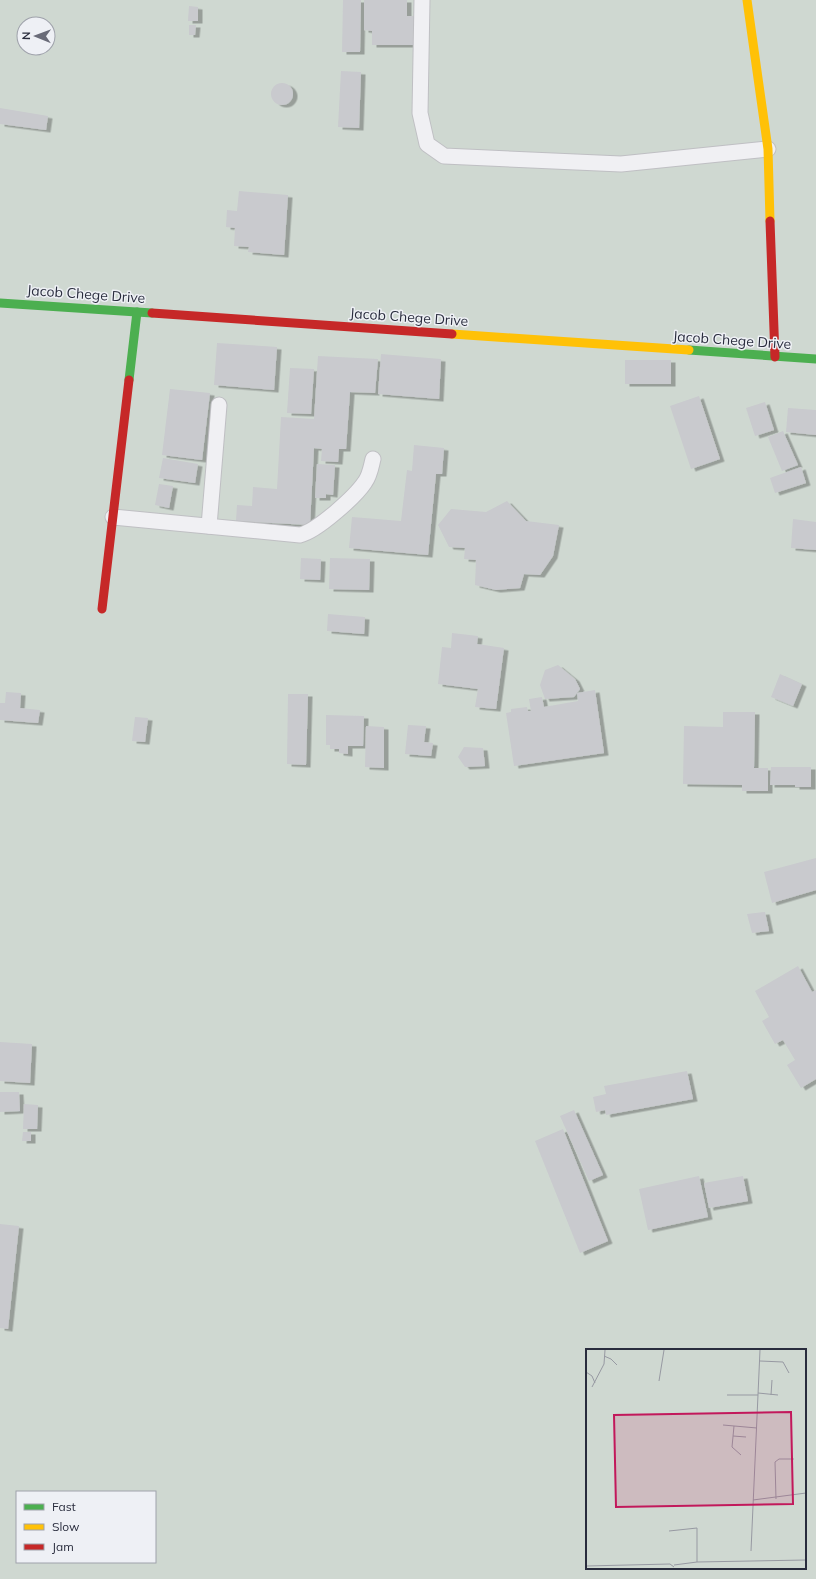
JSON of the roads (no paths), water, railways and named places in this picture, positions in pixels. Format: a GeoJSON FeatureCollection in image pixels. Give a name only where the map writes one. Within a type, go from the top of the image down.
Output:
{"type":"FeatureCollection","features":[{"type":"Feature","properties":{"kind":"street"},"geometry":{"type":"LineString","coordinates":[[746,0],[768,149],[775,357]]}},
{"type":"Feature","properties":{"kind":"street","name":"Jacob Chege Drive"},"geometry":{"type":"LineString","coordinates":[[0,303],[816,360]]}},
{"type":"Feature","properties":{"kind":"street"},"geometry":{"type":"LineString","coordinates":[[102,609],[137,312]]}},
{"type":"Feature","properties":{"kind":"lane"},"geometry":{"type":"LineString","coordinates":[[422,0],[420,113],[426,144],[444,156],[621,164],[768,149]]}},
{"type":"Feature","properties":{"kind":"lane"},"geometry":{"type":"LineString","coordinates":[[209,526],[219,405]]}},
{"type":"Feature","properties":{"kind":"lane"},"geometry":{"type":"LineString","coordinates":[[113,517],[300,535],[306,533],[330,517],[364,483],[369,474],[372,458]]}}]}
